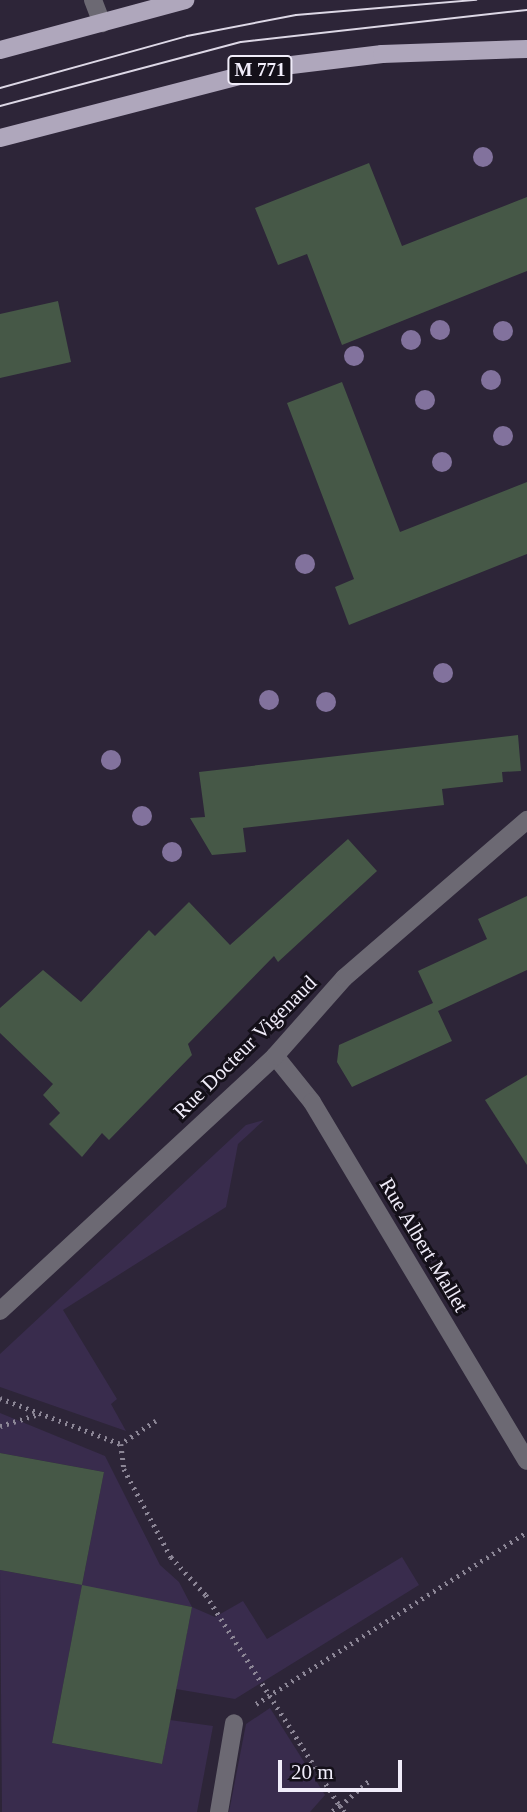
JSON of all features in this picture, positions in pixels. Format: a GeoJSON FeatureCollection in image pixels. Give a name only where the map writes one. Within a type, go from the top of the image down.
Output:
{"type":"FeatureCollection","features":[{"type":"Feature","properties":{"kind":"main road"},"geometry":{"type":"LineString","coordinates":[[0,50],[185,0]]}},
{"type":"Feature","properties":{"kind":"main road","name":"M 771"},"geometry":{"type":"LineString","coordinates":[[0,138],[275,67],[382,54],[527,49]]}},
{"type":"Feature","properties":{"kind":"street"},"geometry":{"type":"LineString","coordinates":[[93,0],[102,23]]}},
{"type":"Feature","properties":{"kind":"street","name":"Rue Docteur Vigenaud"},"geometry":{"type":"LineString","coordinates":[[0,1311],[275,1056],[344,978],[527,820]]}},
{"type":"Feature","properties":{"kind":"street","name":"Rue Albert Mallet"},"geometry":{"type":"LineString","coordinates":[[275,1056],[312,1102],[527,1461]]}},
{"type":"Feature","properties":{"kind":"street"},"geometry":{"type":"LineString","coordinates":[[219,1812],[234,1723]]}},
{"type":"Feature","properties":{"kind":"path"},"geometry":{"type":"LineString","coordinates":[[0,1398],[121,1444]]}},
{"type":"Feature","properties":{"kind":"path"},"geometry":{"type":"LineString","coordinates":[[0,1426],[39,1413]]}},
{"type":"Feature","properties":{"kind":"path"},"geometry":{"type":"LineString","coordinates":[[121,1444],[156,1421]]}},
{"type":"Feature","properties":{"kind":"path"},"geometry":{"type":"LineString","coordinates":[[121,1444],[124,1469],[171,1558],[206,1595],[344,1812]]}},
{"type":"Feature","properties":{"kind":"path"},"geometry":{"type":"LineString","coordinates":[[234,1723],[268,1693],[527,1532]]}},
{"type":"Feature","properties":{"kind":"path"},"geometry":{"type":"LineString","coordinates":[[332,1812],[370,1780]]}},
{"type":"Feature","properties":{"kind":"shaded area"},"geometry":{"type":"Polygon","coordinates":[[[264,1120],[238,1144],[226,1207],[63,1310],[117,1399],[111,1404],[126,1431],[0,1387],[0,1354],[246,1125],[264,1120]]]}},
{"type":"Feature","properties":{"kind":"shaded area"},"geometry":{"type":"Polygon","coordinates":[[[0,1413],[105,1456],[160,1565],[179,1582],[192,1607],[82,1586],[52,1743],[162,1764],[170,1720],[213,1726],[197,1812],[2,1812],[0,1570],[82,1585],[104,1472],[0,1453],[0,1413]]]}},
{"type":"Feature","properties":{"kind":"shaded area"},"geometry":{"type":"Polygon","coordinates":[[[402,1557],[419,1585],[235,1699],[176,1689],[192,1607],[215,1617],[243,1601],[267,1639],[402,1557]]]}},
{"type":"Feature","properties":{"kind":"shaded area"},"geometry":{"type":"Polygon","coordinates":[[[270,1708],[325,1795],[310,1812],[229,1812],[246,1724],[270,1708]]]}},
{"type":"Feature","properties":{"kind":"building"},"geometry":{"type":"Polygon","coordinates":[[[369,163],[402,246],[527,197],[527,271],[342,345],[307,254],[278,265],[255,208],[369,163]]]}},
{"type":"Feature","properties":{"kind":"building"},"geometry":{"type":"Polygon","coordinates":[[[58,301],[71,362],[0,378],[0,314],[58,301]]]}},
{"type":"Feature","properties":{"kind":"building"},"geometry":{"type":"Polygon","coordinates":[[[342,382],[400,532],[527,482],[527,554],[349,625],[335,587],[354,579],[287,403],[342,382]]]}},
{"type":"Feature","properties":{"kind":"building"},"geometry":{"type":"Polygon","coordinates":[[[518,735],[521,771],[502,772],[503,782],[442,789],[444,805],[243,828],[246,852],[212,855],[190,818],[205,817],[199,772],[518,735]]]}},
{"type":"Feature","properties":{"kind":"building"},"geometry":{"type":"Polygon","coordinates":[[[348,839],[377,871],[278,962],[274,956],[188,1044],[192,1055],[109,1140],[102,1133],[82,1157],[49,1124],[60,1113],[43,1095],[53,1084],[0,1033],[0,1008],[43,970],[81,1002],[149,930],[155,936],[189,902],[230,945],[348,839]]]}},
{"type":"Feature","properties":{"kind":"building"},"geometry":{"type":"Polygon","coordinates":[[[527,896],[527,970],[438,1011],[452,1041],[352,1087],[337,1062],[339,1045],[433,1003],[418,971],[487,939],[478,919],[527,896]]]}},
{"type":"Feature","properties":{"kind":"building"},"geometry":{"type":"Polygon","coordinates":[[[527,1075],[527,1165],[485,1100],[527,1075]]]}},
{"type":"Feature","properties":{"kind":"building"},"geometry":{"type":"Polygon","coordinates":[[[0,1453],[104,1472],[82,1585],[0,1570],[0,1453]]]}},
{"type":"Feature","properties":{"kind":"building"},"geometry":{"type":"Polygon","coordinates":[[[82,1585],[192,1607],[162,1764],[52,1743],[82,1585]]]}},
{"type":"Feature","properties":{"kind":"tram line"},"geometry":{"type":"LineString","coordinates":[[0,88],[187,36],[296,15],[476,0]]}},
{"type":"Feature","properties":{"kind":"tram line"},"geometry":{"type":"LineString","coordinates":[[0,106],[241,42],[527,10]]}}]}
